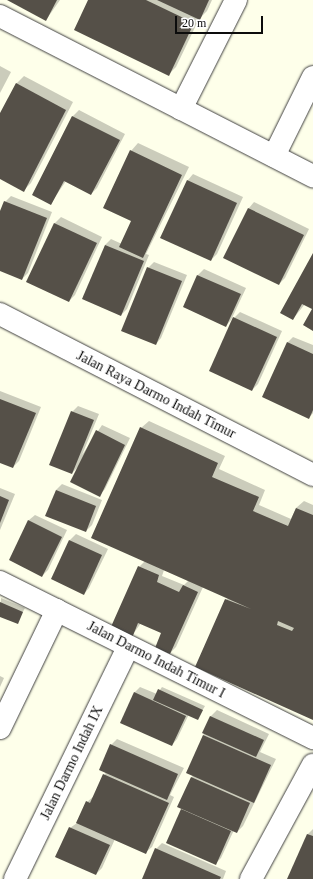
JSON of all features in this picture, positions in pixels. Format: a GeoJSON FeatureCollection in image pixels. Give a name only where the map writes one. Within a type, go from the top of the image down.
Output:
{"type":"FeatureCollection","features":[{"type":"Feature","properties":{"kind":"street"},"geometry":{"type":"LineString","coordinates":[[181,109],[236,0]]}},
{"type":"Feature","properties":{"kind":"street"},"geometry":{"type":"LineString","coordinates":[[0,16],[313,176]]}},
{"type":"Feature","properties":{"kind":"street"},"geometry":{"type":"LineString","coordinates":[[274,156],[313,77]]}},
{"type":"Feature","properties":{"kind":"street","name":"Jalan Raya Darmo Indah Timur"},"geometry":{"type":"LineString","coordinates":[[0,314],[313,475]]}},
{"type":"Feature","properties":{"kind":"street","name":"Jalan Darmo Indah Timur I"},"geometry":{"type":"LineString","coordinates":[[0,582],[313,738]]}},
{"type":"Feature","properties":{"kind":"street"},"geometry":{"type":"LineString","coordinates":[[0,728],[57,610]]}},
{"type":"Feature","properties":{"kind":"street","name":"Jalan Darmo Indah IX"},"geometry":{"type":"LineString","coordinates":[[15,879],[128,647]]}},
{"type":"Feature","properties":{"kind":"street"},"geometry":{"type":"LineString","coordinates":[[251,879],[313,765]]}},
{"type":"Feature","properties":{"kind":"building"},"geometry":{"type":"Polygon","coordinates":[[[7,0],[57,0],[46,21],[7,0]]]}},
{"type":"Feature","properties":{"kind":"building"},"geometry":{"type":"Polygon","coordinates":[[[88,0],[146,0],[194,23],[169,76],[74,30],[88,0]]]}},
{"type":"Feature","properties":{"kind":"building"},"geometry":{"type":"Polygon","coordinates":[[[157,0],[209,0],[200,20],[157,0]]]}},
{"type":"Feature","properties":{"kind":"building"},"geometry":{"type":"Polygon","coordinates":[[[16,83],[66,110],[24,192],[0,179],[0,113],[16,83]]]}},
{"type":"Feature","properties":{"kind":"building"},"geometry":{"type":"Polygon","coordinates":[[[72,116],[120,140],[91,195],[64,181],[51,205],[32,195],[72,116]]]}},
{"type":"Feature","properties":{"kind":"building"},"geometry":{"type":"Polygon","coordinates":[[[130,150],[182,175],[143,258],[119,247],[131,221],[103,208],[130,150]]]}},
{"type":"Feature","properties":{"kind":"building"},"geometry":{"type":"Polygon","coordinates":[[[187,180],[237,203],[211,261],[160,238],[187,180]]]}},
{"type":"Feature","properties":{"kind":"building"},"geometry":{"type":"Polygon","coordinates":[[[4,201],[47,218],[22,280],[0,271],[0,211],[4,201]]]}},
{"type":"Feature","properties":{"kind":"building"},"geometry":{"type":"Polygon","coordinates":[[[248,208],[304,235],[279,285],[223,258],[248,208]]]}},
{"type":"Feature","properties":{"kind":"building"},"geometry":{"type":"Polygon","coordinates":[[[54,223],[97,243],[69,302],[26,282],[54,223]]]}},
{"type":"Feature","properties":{"kind":"building"},"geometry":{"type":"Polygon","coordinates":[[[105,245],[144,261],[121,316],[82,299],[105,245]]]}},
{"type":"Feature","properties":{"kind":"building"},"geometry":{"type":"Polygon","coordinates":[[[313,253],[313,331],[303,325],[312,309],[302,304],[293,320],[280,313],[313,253]]]}},
{"type":"Feature","properties":{"kind":"building"},"geometry":{"type":"Polygon","coordinates":[[[147,267],[182,281],[156,345],[121,331],[147,267]]]}},
{"type":"Feature","properties":{"kind":"building"},"geometry":{"type":"Polygon","coordinates":[[[197,275],[241,294],[226,327],[183,307],[197,275]]]}},
{"type":"Feature","properties":{"kind":"building"},"geometry":{"type":"Polygon","coordinates":[[[233,317],[277,337],[252,391],[209,371],[233,317]]]}},
{"type":"Feature","properties":{"kind":"building"},"geometry":{"type":"Polygon","coordinates":[[[287,342],[313,354],[313,410],[309,419],[262,397],[287,342]]]}},
{"type":"Feature","properties":{"kind":"building"},"geometry":{"type":"Polygon","coordinates":[[[0,399],[36,413],[13,468],[0,463],[0,399]]]}},
{"type":"Feature","properties":{"kind":"building"},"geometry":{"type":"Polygon","coordinates":[[[71,411],[94,420],[72,474],[49,465],[71,411]]]}},
{"type":"Feature","properties":{"kind":"building"},"geometry":{"type":"Polygon","coordinates":[[[140,427],[218,463],[212,477],[259,497],[253,511],[288,526],[296,508],[313,515],[313,720],[195,667],[225,599],[251,609],[91,538],[140,427]],[[278,621],[277,625],[292,631],[294,628],[278,621]]]}},
{"type":"Feature","properties":{"kind":"building"},"geometry":{"type":"Polygon","coordinates":[[[96,430],[125,445],[100,497],[70,482],[96,430]]]}},
{"type":"Feature","properties":{"kind":"building"},"geometry":{"type":"Polygon","coordinates":[[[56,490],[96,506],[86,532],[45,516],[56,490]]]}},
{"type":"Feature","properties":{"kind":"building"},"geometry":{"type":"Polygon","coordinates":[[[0,496],[9,500],[0,523],[0,496]]]}},
{"type":"Feature","properties":{"kind":"building"},"geometry":{"type":"Polygon","coordinates":[[[28,520],[62,537],[42,577],[9,560],[28,520]]]}},
{"type":"Feature","properties":{"kind":"building"},"geometry":{"type":"Polygon","coordinates":[[[69,540],[102,555],[84,595],[51,579],[69,540]]]}},
{"type":"Feature","properties":{"kind":"building"},"geometry":{"type":"Polygon","coordinates":[[[138,566],[159,575],[157,582],[179,592],[183,585],[198,592],[170,654],[155,648],[161,633],[138,623],[132,638],[110,629],[138,566]]]}},
{"type":"Feature","properties":{"kind":"building"},"geometry":{"type":"Polygon","coordinates":[[[0,602],[23,612],[18,624],[0,617],[0,602]]]}},
{"type":"Feature","properties":{"kind":"building"},"geometry":{"type":"Polygon","coordinates":[[[158,689],[203,710],[198,720],[153,700],[158,689]]]}},
{"type":"Feature","properties":{"kind":"building"},"geometry":{"type":"Polygon","coordinates":[[[134,692],[186,716],[172,746],[120,723],[134,692]]]}},
{"type":"Feature","properties":{"kind":"building"},"geometry":{"type":"Polygon","coordinates":[[[210,716],[264,740],[256,757],[202,733],[210,716]]]}},
{"type":"Feature","properties":{"kind":"building"},"geometry":{"type":"Polygon","coordinates":[[[203,735],[271,765],[254,803],[186,773],[203,735]]]}},
{"type":"Feature","properties":{"kind":"building"},"geometry":{"type":"Polygon","coordinates":[[[110,744],[178,774],[167,800],[99,770],[110,744]]]}},
{"type":"Feature","properties":{"kind":"building"},"geometry":{"type":"Polygon","coordinates":[[[103,774],[169,803],[146,854],[76,823],[86,801],[90,803],[103,774]]]}},
{"type":"Feature","properties":{"kind":"building"},"geometry":{"type":"Polygon","coordinates":[[[191,777],[250,803],[237,833],[177,807],[191,777]]]}},
{"type":"Feature","properties":{"kind":"building"},"geometry":{"type":"Polygon","coordinates":[[[181,809],[231,831],[216,865],[166,843],[181,809]]]}},
{"type":"Feature","properties":{"kind":"building"},"geometry":{"type":"Polygon","coordinates":[[[69,827],[110,845],[96,875],[55,857],[69,827]]]}},
{"type":"Feature","properties":{"kind":"building"},"geometry":{"type":"Polygon","coordinates":[[[307,834],[313,836],[313,879],[287,879],[307,834]]]}},
{"type":"Feature","properties":{"kind":"building"},"geometry":{"type":"Polygon","coordinates":[[[155,848],[221,877],[220,879],[142,879],[155,848]]]}}]}
